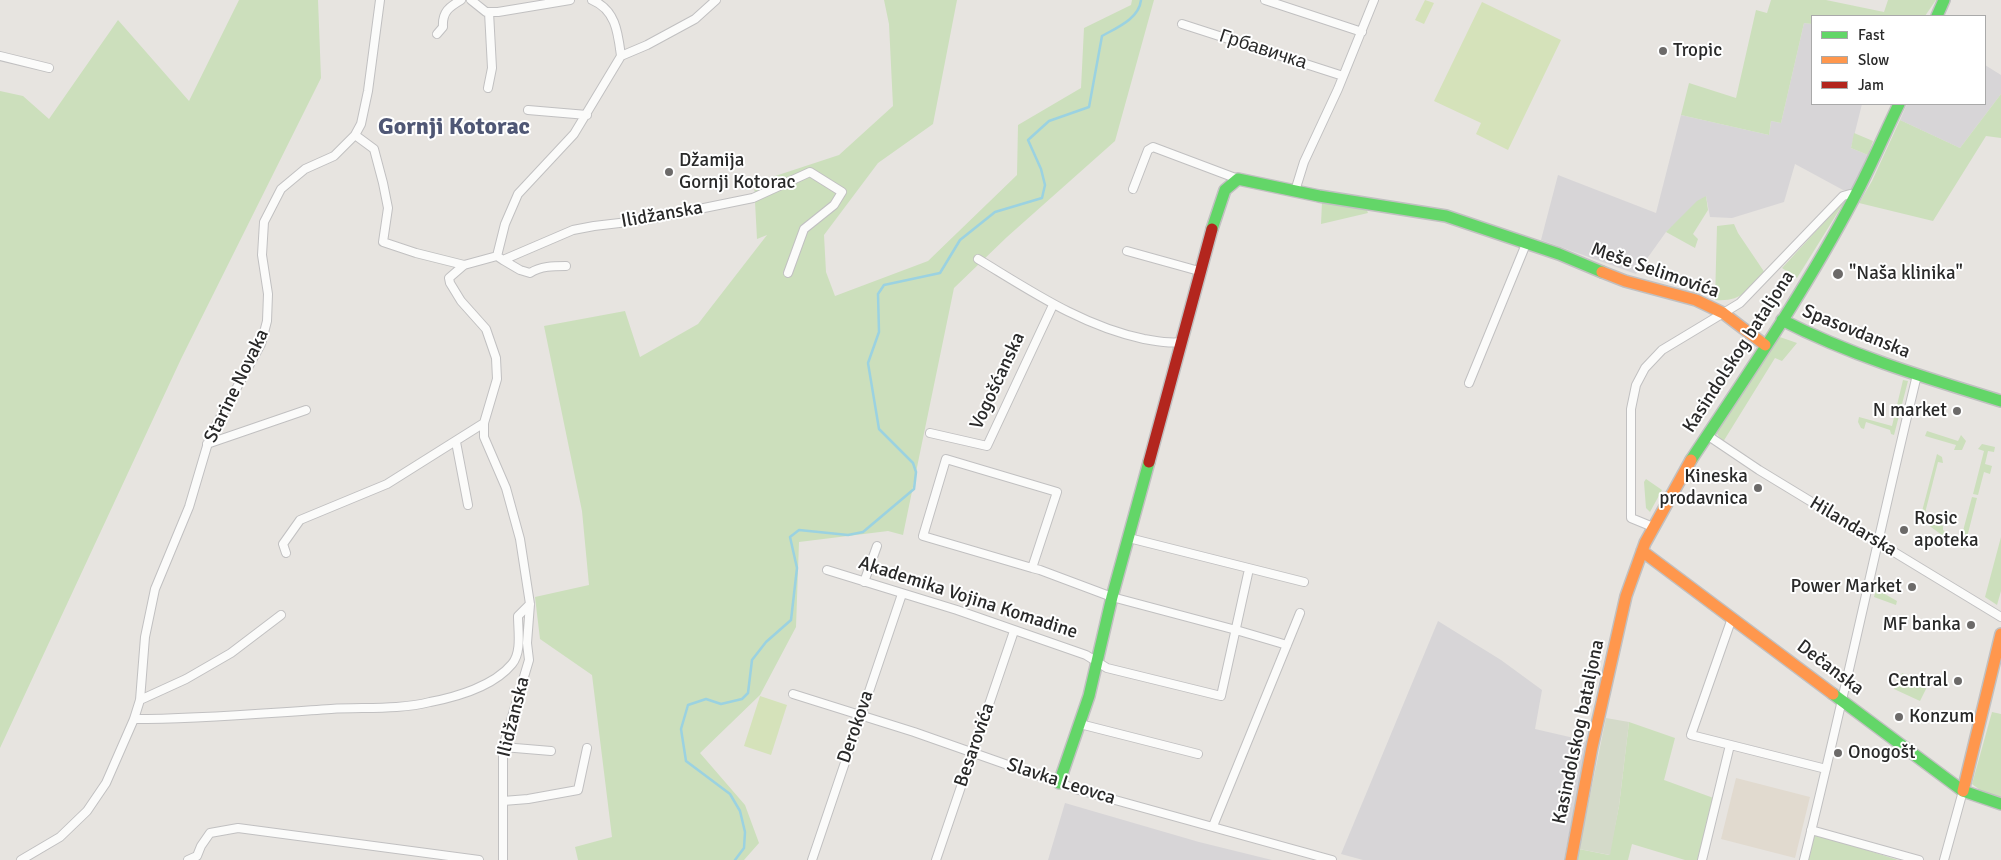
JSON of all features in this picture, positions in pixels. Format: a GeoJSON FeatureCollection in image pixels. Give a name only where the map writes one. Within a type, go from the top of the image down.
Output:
{"type":"FeatureCollection","features":[{"type":"Feature","properties":{"kind":"street","name":"Starine Novaka"},"geometry":{"type":"LineString","coordinates":[[21,860],[60,837],[87,811],[106,783],[134,719],[140,700],[145,637],[155,589],[189,506],[208,444],[224,407],[261,344],[268,321],[268,294],[262,256],[264,222],[281,189],[305,169],[334,156],[356,135],[361,124],[368,92],[380,0]]}},
{"type":"Feature","properties":{"kind":"street"},"geometry":{"type":"LineString","coordinates":[[437,34],[443,26],[442,17],[446,11],[450,6],[461,0]]}},
{"type":"Feature","properties":{"kind":"street"},"geometry":{"type":"LineString","coordinates":[[471,0],[486,12],[521,10],[570,0]]}},
{"type":"Feature","properties":{"kind":"street"},"geometry":{"type":"LineString","coordinates":[[592,0],[599,3],[610,14],[618,35],[621,56]]}},
{"type":"Feature","properties":{"kind":"street"},"geometry":{"type":"LineString","coordinates":[[566,266],[548,266],[530,273],[520,270],[500,258],[505,224],[518,194],[574,134],[621,56],[647,45],[695,19],[716,0]]}},
{"type":"Feature","properties":{"kind":"street"},"geometry":{"type":"LineString","coordinates":[[1265,0],[1362,32]]}},
{"type":"Feature","properties":{"kind":"street"},"geometry":{"type":"LineString","coordinates":[[1295,192],[1304,162],[1343,76],[1374,0]]}},
{"type":"Feature","properties":{"kind":"street"},"geometry":{"type":"LineString","coordinates":[[1937,15],[1944,0]]}},
{"type":"Feature","properties":{"kind":"street"},"geometry":{"type":"LineString","coordinates":[[488,88],[492,68],[489,12]]}},
{"type":"Feature","properties":{"kind":"street","name":"Грбавичка"},"geometry":{"type":"LineString","coordinates":[[1182,24],[1343,76]]}},
{"type":"Feature","properties":{"kind":"street"},"geometry":{"type":"LineString","coordinates":[[0,56],[49,68]]}},
{"type":"Feature","properties":{"kind":"street","name":"Kasindolskog bataljona"},"geometry":{"type":"LineString","coordinates":[[1572,860],[1592,747],[1611,660],[1626,596],[1642,551],[1653,527],[1707,435],[1782,320],[1856,196],[1899,105]]}},
{"type":"Feature","properties":{"kind":"street"},"geometry":{"type":"LineString","coordinates":[[528,110],[587,114]]}},
{"type":"Feature","properties":{"kind":"street","name":"Ilidžanska"},"geometry":{"type":"LineString","coordinates":[[356,135],[374,150],[383,183],[388,208],[383,242],[416,254],[464,265],[500,258],[573,230],[645,220],[752,198],[810,172],[842,192],[834,205],[804,229],[788,273]]}},
{"type":"Feature","properties":{"kind":"street","name":"Meše Selimovića"},"geometry":{"type":"LineString","coordinates":[[1133,189],[1148,150],[1153,147],[1238,179],[1295,192],[1446,216],[1559,254],[1625,282],[1696,300],[1723,313],[1765,345]]}},
{"type":"Feature","properties":{"kind":"street"},"geometry":{"type":"LineString","coordinates":[[978,259],[1076,317],[1128,336],[1164,343],[1182,342],[1199,271],[1218,208],[1225,190],[1238,179]]}},
{"type":"Feature","properties":{"kind":"street","name":"Kasindolskog bataljona"},"geometry":{"type":"LineString","coordinates":[[1653,527],[1631,518],[1630,417],[1635,389],[1642,373],[1657,353],[1740,303],[1843,196],[1850,194],[1856,196]]}},
{"type":"Feature","properties":{"kind":"street"},"geometry":{"type":"LineString","coordinates":[[1469,383],[1526,244]]}},
{"type":"Feature","properties":{"kind":"street"},"geometry":{"type":"LineString","coordinates":[[1127,251],[1199,271]]}},
{"type":"Feature","properties":{"kind":"street","name":"Ilidžanska"},"geometry":{"type":"LineString","coordinates":[[464,265],[449,280],[461,300],[486,329],[496,358],[497,379],[484,423],[484,437],[506,488],[520,539],[530,604],[527,643],[529,660],[503,748],[503,860]]}},
{"type":"Feature","properties":{"kind":"street","name":"Vogošćanska"},"geometry":{"type":"LineString","coordinates":[[930,433],[987,446],[1053,305]]}},
{"type":"Feature","properties":{"kind":"street","name":"Spasovdanska"},"geometry":{"type":"LineString","coordinates":[[1782,320],[1796,328],[1879,362],[2001,401]]}},
{"type":"Feature","properties":{"kind":"street","name":"Akademika Vojina Komadine"},"geometry":{"type":"LineString","coordinates":[[1059,783],[1080,724],[1112,597],[1182,342]]}},
{"type":"Feature","properties":{"kind":"street","name":"Spasovdanska"},"geometry":{"type":"LineString","coordinates":[[1804,860],[1917,375]]}},
{"type":"Feature","properties":{"kind":"street"},"geometry":{"type":"LineString","coordinates":[[208,444],[306,410]]}},
{"type":"Feature","properties":{"kind":"street"},"geometry":{"type":"LineString","coordinates":[[286,553],[283,544],[300,520],[387,484],[484,423]]}},
{"type":"Feature","properties":{"kind":"street","name":"Hilandarska"},"geometry":{"type":"LineString","coordinates":[[1707,435],[1759,470],[2001,617]]}},
{"type":"Feature","properties":{"kind":"street"},"geometry":{"type":"LineString","coordinates":[[456,442],[468,505]]}},
{"type":"Feature","properties":{"kind":"street"},"geometry":{"type":"LineString","coordinates":[[1032,568],[1057,492],[946,459],[923,536],[1032,568],[1112,597],[1287,645]]}},
{"type":"Feature","properties":{"kind":"street"},"geometry":{"type":"LineString","coordinates":[[1129,538],[1304,582]]}},
{"type":"Feature","properties":{"kind":"street"},"geometry":{"type":"LineString","coordinates":[[864,582],[877,546]]}},
{"type":"Feature","properties":{"kind":"street","name":"Dečanska"},"geometry":{"type":"LineString","coordinates":[[1642,551],[1963,790],[2001,804]]}},
{"type":"Feature","properties":{"kind":"street","name":"Akademika Vojina Komadine"},"geometry":{"type":"LineString","coordinates":[[827,570],[957,610],[1086,655],[1107,668],[1220,696],[1249,569]]}},
{"type":"Feature","properties":{"kind":"street","name":"Derokova"},"geometry":{"type":"LineString","coordinates":[[812,860],[902,594]]}},
{"type":"Feature","properties":{"kind":"street","name":"Ilidžanska"},"geometry":{"type":"LineString","coordinates":[[134,719],[181,719],[405,706],[428,703],[464,693],[497,677],[514,660],[518,651],[518,616],[530,604]]}},
{"type":"Feature","properties":{"kind":"street"},"geometry":{"type":"LineString","coordinates":[[1213,826],[1300,613]]}},
{"type":"Feature","properties":{"kind":"street"},"geometry":{"type":"LineString","coordinates":[[140,700],[186,679],[231,653],[281,615]]}},
{"type":"Feature","properties":{"kind":"street"},"geometry":{"type":"LineString","coordinates":[[1732,618],[1691,735],[1826,769]]}},
{"type":"Feature","properties":{"kind":"street","name":"Besarovića"},"geometry":{"type":"LineString","coordinates":[[936,860],[1014,631]]}},
{"type":"Feature","properties":{"kind":"street"},"geometry":{"type":"LineString","coordinates":[[1944,860],[2001,634]]}},
{"type":"Feature","properties":{"kind":"street","name":"Slavka Leovca"},"geometry":{"type":"LineString","coordinates":[[793,694],[861,714],[1079,790],[1332,860]]}},
{"type":"Feature","properties":{"kind":"street"},"geometry":{"type":"LineString","coordinates":[[1080,724],[1198,754]]}},
{"type":"Feature","properties":{"kind":"street"},"geometry":{"type":"LineString","coordinates":[[1702,860],[1730,745]]}},
{"type":"Feature","properties":{"kind":"street"},"geometry":{"type":"LineString","coordinates":[[503,748],[551,751]]}},
{"type":"Feature","properties":{"kind":"street"},"geometry":{"type":"LineString","coordinates":[[503,802],[552,796],[578,790],[586,748]]}},
{"type":"Feature","properties":{"kind":"street"},"geometry":{"type":"LineString","coordinates":[[188,860],[197,856],[201,846],[210,834],[238,828],[479,860]]}},
{"type":"Feature","properties":{"kind":"street"},"geometry":{"type":"LineString","coordinates":[[1811,830],[1919,860]]}},
{"type":"Feature","properties":{"kind":"shaded area"},"geometry":{"type":"Polygon","coordinates":[[[1804,23],[1811,24],[1811,105],[1862,105],[1851,148],[1868,155],[1851,191],[1843,190],[1795,164],[1784,202],[1732,218],[1710,217],[1706,196],[1666,232],[1636,274],[1541,240],[1558,175],[1656,213],[1681,115],[1769,135],[1771,121],[1781,123],[1804,23]]]}},
{"type":"Feature","properties":{"kind":"shaded area"},"geometry":{"type":"Polygon","coordinates":[[[1986,66],[2001,75],[2001,94],[1960,148],[1900,120],[1907,105],[1986,105],[1986,66]]]}},
{"type":"Feature","properties":{"kind":"shaded area"},"geometry":{"type":"Polygon","coordinates":[[[1438,621],[1501,660],[1542,690],[1535,729],[1587,741],[1564,860],[1363,860],[1341,854],[1438,621]]]}},
{"type":"Feature","properties":{"kind":"shaded area"},"geometry":{"type":"Polygon","coordinates":[[[1736,778],[1810,797],[1795,858],[1721,839],[1736,778]]]}},
{"type":"Feature","properties":{"kind":"shaded area"},"geometry":{"type":"Polygon","coordinates":[[[1065,803],[1199,842],[1272,860],[1048,860],[1065,803]]]}},
{"type":"Feature","properties":{"kind":"green space"},"geometry":{"type":"Polygon","coordinates":[[[239,0],[318,0],[321,78],[181,359],[0,748],[0,91],[23,96],[49,119],[118,20],[189,101],[239,0]]]}},
{"type":"Feature","properties":{"kind":"green space"},"geometry":{"type":"Polygon","coordinates":[[[884,0],[957,0],[933,124],[878,163],[824,235],[826,272],[835,296],[928,261],[1017,175],[1018,125],[1081,88],[1084,28],[1131,5],[1132,0],[1154,0],[1115,141],[1007,237],[954,288],[903,535],[888,531],[799,542],[796,627],[760,695],[700,753],[745,805],[759,843],[744,860],[578,860],[575,847],[612,837],[592,675],[540,639],[535,597],[589,585],[582,511],[544,326],[625,311],[640,357],[698,324],[767,235],[757,239],[754,183],[839,155],[893,106],[889,24],[884,0]]]}},
{"type":"Feature","properties":{"kind":"green space"},"geometry":{"type":"Polygon","coordinates":[[[1425,0],[1434,3],[1424,24],[1415,20],[1425,0]]]}},
{"type":"Feature","properties":{"kind":"green space"},"geometry":{"type":"Polygon","coordinates":[[[1771,0],[1826,0],[1884,12],[1888,0],[1936,0],[1926,15],[1811,15],[1811,24],[1804,23],[1781,123],[1771,121],[1769,135],[1681,115],[1689,83],[1736,98],[1756,10],[1767,13],[1771,0]]]}},
{"type":"Feature","properties":{"kind":"green space"},"geometry":{"type":"Polygon","coordinates":[[[1482,2],[1561,40],[1508,150],[1476,134],[1481,123],[1434,101],[1482,2]]]}},
{"type":"Feature","properties":{"kind":"green space"},"geometry":{"type":"Polygon","coordinates":[[[2001,94],[2001,138],[1986,136],[1933,221],[1859,203],[1872,181],[1900,120],[1960,148],[2001,94]]]}},
{"type":"Feature","properties":{"kind":"green space"},"geometry":{"type":"Polygon","coordinates":[[[1854,133],[1873,141],[1868,155],[1851,148],[1854,133]]]}},
{"type":"Feature","properties":{"kind":"green space"},"geometry":{"type":"Polygon","coordinates":[[[1706,196],[1708,210],[1693,234],[1698,239],[1695,248],[1666,232],[1697,201],[1706,196]]]}},
{"type":"Feature","properties":{"kind":"green space"},"geometry":{"type":"Polygon","coordinates":[[[1322,202],[1366,208],[1368,213],[1321,224],[1322,202]]]}},
{"type":"Feature","properties":{"kind":"green space"},"geometry":{"type":"Polygon","coordinates":[[[1842,203],[1797,278],[1782,268],[1842,203]]]}},
{"type":"Feature","properties":{"kind":"green space"},"geometry":{"type":"Polygon","coordinates":[[[1734,224],[1765,273],[1738,297],[1715,300],[1717,226],[1734,224]]]}},
{"type":"Feature","properties":{"kind":"green space"},"geometry":{"type":"Polygon","coordinates":[[[1777,336],[1797,343],[1782,361],[1775,358],[1723,442],[1717,434],[1719,424],[1777,336]]]}},
{"type":"Feature","properties":{"kind":"green space"},"geometry":{"type":"Polygon","coordinates":[[[1903,380],[1908,381],[1894,435],[1891,434],[1890,430],[1866,422],[1864,429],[1861,428],[1858,422],[1859,417],[1892,426],[1903,380]]]}},
{"type":"Feature","properties":{"kind":"green space"},"geometry":{"type":"Polygon","coordinates":[[[1927,431],[1958,441],[1961,435],[1966,441],[1962,450],[1954,450],[1956,445],[1925,436],[1927,431]]]}},
{"type":"Feature","properties":{"kind":"green space"},"geometry":{"type":"Polygon","coordinates":[[[1982,444],[1995,447],[1994,452],[1988,451],[1985,464],[1992,466],[1990,474],[1984,472],[1978,495],[1973,494],[1984,451],[1978,449],[1982,444]]]}},
{"type":"Feature","properties":{"kind":"green space"},"geometry":{"type":"Polygon","coordinates":[[[1937,454],[1942,457],[1943,463],[1938,462],[1924,517],[1935,525],[1937,522],[1943,526],[1943,530],[1949,534],[1946,538],[1920,519],[1937,454]]]}},
{"type":"Feature","properties":{"kind":"green space"},"geometry":{"type":"Polygon","coordinates":[[[1646,479],[1662,490],[1650,512],[1646,508],[1644,482],[1646,479]]]}},
{"type":"Feature","properties":{"kind":"green space"},"geometry":{"type":"Polygon","coordinates":[[[1972,497],[1977,498],[1964,549],[1959,546],[1972,497]]]}},
{"type":"Feature","properties":{"kind":"green space"},"geometry":{"type":"Polygon","coordinates":[[[2001,537],[2001,591],[1997,605],[1985,597],[2001,537]]]}},
{"type":"Feature","properties":{"kind":"green space"},"geometry":{"type":"Polygon","coordinates":[[[1876,589],[1897,601],[1896,605],[1874,597],[1876,589]]]}},
{"type":"Feature","properties":{"kind":"green space"},"geometry":{"type":"Polygon","coordinates":[[[1902,673],[1928,685],[1920,701],[1894,689],[1902,673]]]}},
{"type":"Feature","properties":{"kind":"green space"},"geometry":{"type":"Polygon","coordinates":[[[760,696],[787,705],[771,755],[744,746],[760,696]]]}},
{"type":"Feature","properties":{"kind":"green space"},"geometry":{"type":"Polygon","coordinates":[[[1992,712],[2001,714],[2001,799],[1988,796],[1972,784],[1992,712]]]}},
{"type":"Feature","properties":{"kind":"green space"},"geometry":{"type":"Polygon","coordinates":[[[1606,718],[1629,722],[1619,806],[1610,855],[1579,849],[1606,718]]]}},
{"type":"Feature","properties":{"kind":"green space"},"geometry":{"type":"Polygon","coordinates":[[[1629,722],[1675,738],[1664,780],[1719,800],[1698,860],[1685,860],[1632,844],[1628,860],[1577,860],[1579,849],[1609,855],[1619,806],[1629,722]]]}},
{"type":"Feature","properties":{"kind":"green space"},"geometry":{"type":"Polygon","coordinates":[[[1813,833],[1898,860],[1807,860],[1813,833]]]}},
{"type":"Feature","properties":{"kind":"waterway"},"geometry":{"type":"LineString","coordinates":[[735,860],[744,848],[745,832],[740,811],[730,794],[686,761],[681,729],[688,705],[706,699],[721,704],[742,699],[748,693],[752,660],[766,642],[791,620],[797,568],[790,537],[799,530],[848,535],[863,532],[914,489],[916,472],[913,463],[879,429],[868,363],[879,332],[878,294],[884,285],[940,273],[960,240],[995,212],[1042,198],[1045,185],[1041,169],[1028,140],[1049,121],[1089,107],[1102,36],[1131,18],[1136,13],[1141,0]]}},
{"type":"Feature","properties":{"kind":"traffic: fast"},"geometry":{"type":"LineString","coordinates":[[1937,15],[1944,0]]}},
{"type":"Feature","properties":{"kind":"traffic: fast"},"geometry":{"type":"LineString","coordinates":[[1691,460],[1776,330],[1837,230],[1861,185],[1899,105]]}},
{"type":"Feature","properties":{"kind":"traffic: fast"},"geometry":{"type":"LineString","coordinates":[[1212,229],[1225,190],[1238,179],[1319,196],[1446,216],[1559,254],[1602,272]]}},
{"type":"Feature","properties":{"kind":"traffic: fast"},"geometry":{"type":"LineString","coordinates":[[1782,320],[1835,345],[1862,355],[1917,375],[2001,401]]}},
{"type":"Feature","properties":{"kind":"traffic: fast"},"geometry":{"type":"LineString","coordinates":[[1059,783],[1089,696],[1112,597],[1149,462]]}},
{"type":"Feature","properties":{"kind":"traffic: fast"},"geometry":{"type":"LineString","coordinates":[[1833,694],[1963,791],[2001,804]]}},
{"type":"Feature","properties":{"kind":"traffic: slow"},"geometry":{"type":"LineString","coordinates":[[1602,272],[1625,281],[1696,300],[1723,313],[1765,345]]}},
{"type":"Feature","properties":{"kind":"traffic: slow"},"geometry":{"type":"LineString","coordinates":[[1571,860],[1592,747],[1626,596],[1645,543],[1691,460]]}},
{"type":"Feature","properties":{"kind":"traffic: slow"},"geometry":{"type":"LineString","coordinates":[[1642,551],[1833,694]]}},
{"type":"Feature","properties":{"kind":"traffic: slow"},"geometry":{"type":"LineString","coordinates":[[1963,791],[2001,634]]}},
{"type":"Feature","properties":{"kind":"traffic: jam"},"geometry":{"type":"LineString","coordinates":[[1149,462],[1212,229]]}},
{"type":"Feature","properties":{"kind":"place","name":"Tropic"},"geometry":{"type":"Point","coordinates":[1663,51]}},
{"type":"Feature","properties":{"kind":"place","name":"Džamija Gornji Kotorac"},"geometry":{"type":"Point","coordinates":[669,172]}},
{"type":"Feature","properties":{"kind":"place","name":"\"Naša klinika\""},"geometry":{"type":"Point","coordinates":[1838,274]}},
{"type":"Feature","properties":{"kind":"place","name":"N market"},"geometry":{"type":"Point","coordinates":[1957,411]}},
{"type":"Feature","properties":{"kind":"place","name":"Kineska prodavnica"},"geometry":{"type":"Point","coordinates":[1758,488]}},
{"type":"Feature","properties":{"kind":"place","name":"Rosic apoteka"},"geometry":{"type":"Point","coordinates":[1904,530]}},
{"type":"Feature","properties":{"kind":"place","name":"Power Market"},"geometry":{"type":"Point","coordinates":[1912,587]}},
{"type":"Feature","properties":{"kind":"place","name":"MF banka"},"geometry":{"type":"Point","coordinates":[1971,625]}},
{"type":"Feature","properties":{"kind":"place","name":"Central"},"geometry":{"type":"Point","coordinates":[1958,681]}},
{"type":"Feature","properties":{"kind":"place","name":"Konzum"},"geometry":{"type":"Point","coordinates":[1899,717]}},
{"type":"Feature","properties":{"kind":"place","name":"Onogošt"},"geometry":{"type":"Point","coordinates":[1838,753]}},
{"type":"Feature","properties":{"kind":"district","name":"Gornji Kotorac"},"geometry":{"type":"Point","coordinates":[454,128]}}]}
